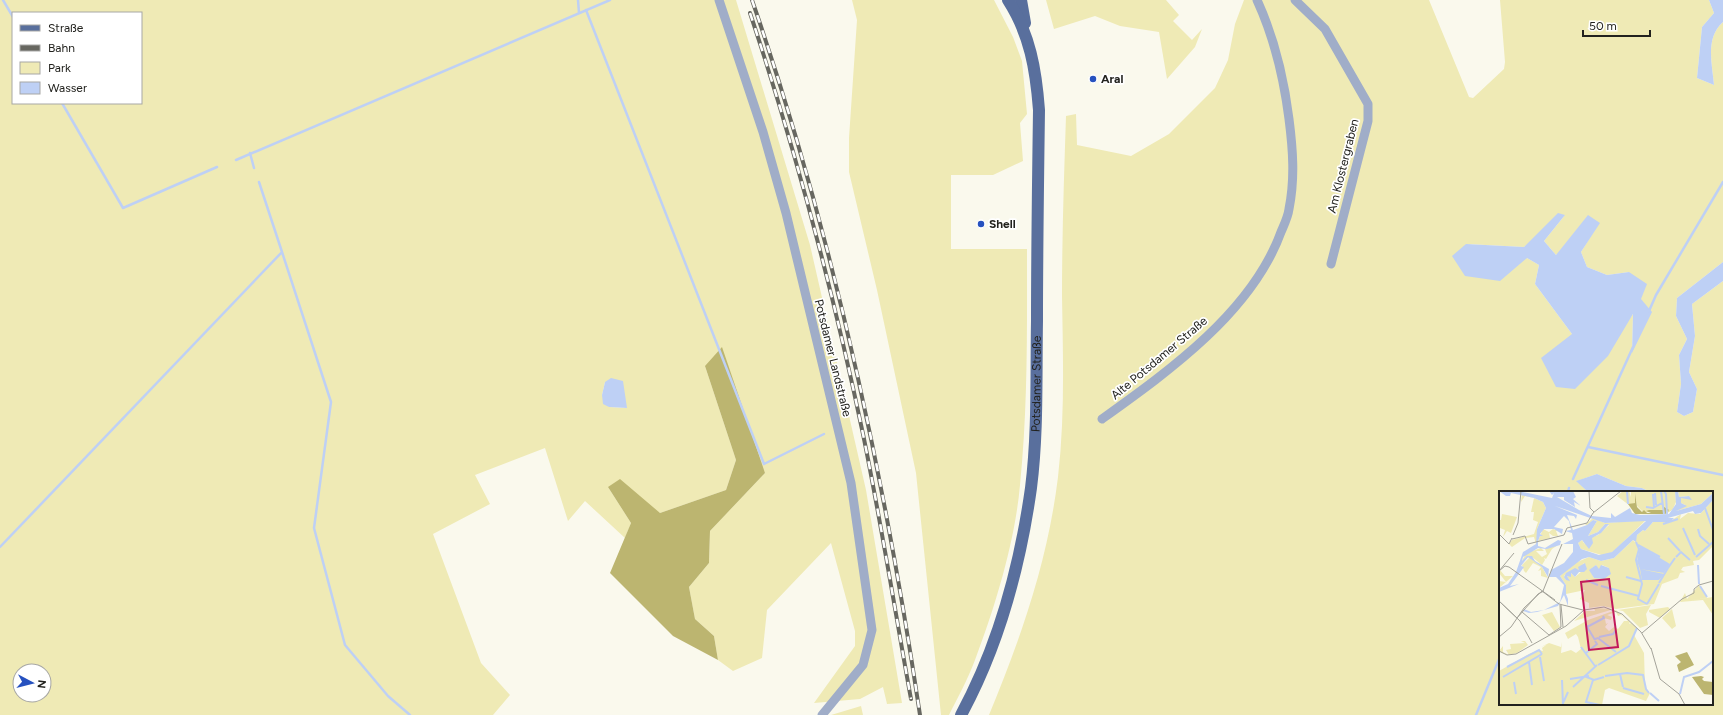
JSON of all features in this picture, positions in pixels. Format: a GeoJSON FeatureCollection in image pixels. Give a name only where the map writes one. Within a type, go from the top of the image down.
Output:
{"type":"FeatureCollection","features":[{"type":"Feature","properties":{"kind":"main road","name":"Potsdamer Straße"},"geometry":{"type":"LineString","coordinates":[[1008,0],[1028,42]]}},
{"type":"Feature","properties":{"kind":"main road","name":"Potsdamer Straße"},"geometry":{"type":"LineString","coordinates":[[961,715],[974,692],[1006,605],[1021,544],[1031,487],[1035,429],[1039,110],[1036,73],[1028,42],[1021,0]]}},
{"type":"Feature","properties":{"kind":"street","name":"Potsdamer Landstraße"},"geometry":{"type":"LineString","coordinates":[[719,0],[763,132],[784,206],[852,491],[872,630],[863,665],[822,715]]}},
{"type":"Feature","properties":{"kind":"street","name":"Alte Potsdamer Straße"},"geometry":{"type":"LineString","coordinates":[[1102,419],[1182,358],[1212,331],[1258,279],[1280,236],[1289,211],[1293,185],[1294,156],[1287,98],[1274,47],[1257,0]]}},
{"type":"Feature","properties":{"kind":"street","name":"Am Klostergraben"},"geometry":{"type":"LineString","coordinates":[[1295,0],[1325,29],[1368,104],[1368,121],[1331,264]]}},
{"type":"Feature","properties":{"kind":"green space"},"geometry":{"type":"Polygon","coordinates":[[[0,0],[736,0],[810,245],[866,490],[902,703],[887,704],[883,687],[860,699],[814,703],[855,646],[855,631],[831,543],[767,610],[762,658],[733,671],[718,660],[714,636],[695,619],[689,587],[709,563],[710,531],[765,473],[705,366],[736,460],[726,490],[660,513],[608,487],[631,523],[625,538],[585,501],[568,521],[545,448],[475,475],[490,504],[433,534],[481,663],[510,695],[493,715],[0,715],[0,0]],[[605,382],[602,395],[609,407],[627,408],[605,382]]]}},
{"type":"Feature","properties":{"kind":"green space"},"geometry":{"type":"Polygon","coordinates":[[[852,0],[994,0],[1013,37],[1022,61],[1027,114],[1020,123],[1023,161],[993,175],[951,175],[951,249],[1027,249],[1027,308],[1023,456],[1014,529],[997,596],[982,640],[969,674],[949,715],[941,715],[916,473],[877,290],[849,172],[849,138],[857,20],[852,0]]]}},
{"type":"Feature","properties":{"kind":"green space"},"geometry":{"type":"Polygon","coordinates":[[[1046,0],[1166,0],[1179,15],[1173,21],[1192,40],[1202,29],[1195,47],[1167,79],[1159,32],[1120,26],[1095,16],[1054,29],[1046,0]]]}},
{"type":"Feature","properties":{"kind":"green space"},"geometry":{"type":"Polygon","coordinates":[[[1244,0],[1429,0],[1469,97],[1473,98],[1504,69],[1505,62],[1500,0],[1709,0],[1714,13],[1702,27],[1697,78],[1714,85],[1711,60],[1712,43],[1717,28],[1723,22],[1723,262],[1677,298],[1676,316],[1687,339],[1679,355],[1681,384],[1677,412],[1684,416],[1693,412],[1697,389],[1689,372],[1695,336],[1692,304],[1723,281],[1723,715],[989,715],[1012,657],[1032,598],[1048,538],[1058,477],[1063,409],[1062,251],[1066,116],[1076,114],[1077,145],[1131,156],[1169,134],[1215,88],[1228,60],[1235,24],[1244,0]],[[1565,215],[1524,247],[1467,244],[1527,258],[1539,265],[1535,284],[1572,334],[1626,324],[1633,314],[1632,352],[1641,299],[1629,272],[1607,275],[1587,267],[1581,252],[1599,223],[1556,255],[1544,241],[1565,215]]]}},
{"type":"Feature","properties":{"kind":"green space"},"geometry":{"type":"Polygon","coordinates":[[[861,706],[863,715],[831,715],[861,706]]]}},
{"type":"Feature","properties":{"kind":"shaded area"},"geometry":{"type":"Polygon","coordinates":[[[722,347],[765,473],[710,531],[709,563],[689,587],[695,619],[714,636],[718,660],[673,636],[610,573],[631,523],[608,487],[620,479],[660,513],[726,490],[736,460],[705,366],[722,347]]]}},
{"type":"Feature","properties":{"kind":"water"},"geometry":{"type":"Polygon","coordinates":[[[1709,0],[1723,0],[1723,22],[1717,28],[1711,51],[1714,85],[1697,78],[1702,27],[1714,13],[1709,0]]]}},
{"type":"Feature","properties":{"kind":"water"},"geometry":{"type":"Polygon","coordinates":[[[1558,213],[1565,215],[1544,241],[1556,255],[1588,215],[1600,223],[1581,252],[1587,267],[1607,275],[1629,272],[1647,284],[1641,299],[1652,312],[1632,353],[1633,314],[1608,356],[1575,389],[1556,387],[1541,358],[1572,334],[1535,284],[1539,265],[1527,258],[1500,281],[1465,276],[1452,256],[1466,244],[1524,247],[1558,213]]]}},
{"type":"Feature","properties":{"kind":"water"},"geometry":{"type":"Polygon","coordinates":[[[1723,262],[1723,281],[1692,304],[1695,336],[1689,372],[1697,389],[1693,412],[1684,416],[1677,412],[1681,384],[1679,355],[1687,339],[1676,316],[1677,298],[1723,262]]]}},
{"type":"Feature","properties":{"kind":"water"},"geometry":{"type":"Polygon","coordinates":[[[611,378],[623,381],[627,408],[609,407],[603,404],[602,395],[605,382],[611,378]]]}},
{"type":"Feature","properties":{"kind":"water"},"geometry":{"type":"Polygon","coordinates":[[[1597,474],[1626,486],[1642,488],[1648,491],[1587,491],[1576,481],[1597,474]]]}},
{"type":"Feature","properties":{"kind":"waterway"},"geometry":{"type":"LineString","coordinates":[[3,0],[12,15]]}},
{"type":"Feature","properties":{"kind":"waterway"},"geometry":{"type":"LineString","coordinates":[[578,0],[579,13]]}},
{"type":"Feature","properties":{"kind":"waterway"},"geometry":{"type":"LineString","coordinates":[[236,160],[610,0]]}},
{"type":"Feature","properties":{"kind":"waterway"},"geometry":{"type":"LineString","coordinates":[[586,10],[764,464],[824,434]]}},
{"type":"Feature","properties":{"kind":"waterway"},"geometry":{"type":"LineString","coordinates":[[63,104],[123,208],[217,167]]}},
{"type":"Feature","properties":{"kind":"waterway"},"geometry":{"type":"LineString","coordinates":[[250,153],[254,168]]}},
{"type":"Feature","properties":{"kind":"waterway"},"geometry":{"type":"LineString","coordinates":[[0,547],[282,252],[259,182]]}},
{"type":"Feature","properties":{"kind":"waterway"},"geometry":{"type":"LineString","coordinates":[[1649,311],[1656,295],[1723,182]]}},
{"type":"Feature","properties":{"kind":"waterway"},"geometry":{"type":"LineString","coordinates":[[282,252],[331,402],[314,528],[345,645],[388,696],[410,715]]}},
{"type":"Feature","properties":{"kind":"waterway"},"geometry":{"type":"LineString","coordinates":[[1573,479],[1633,347]]}},
{"type":"Feature","properties":{"kind":"waterway"},"geometry":{"type":"LineString","coordinates":[[1588,447],[1723,475]]}},
{"type":"Feature","properties":{"kind":"waterway"},"geometry":{"type":"LineString","coordinates":[[1476,715],[1499,659]]}},
{"type":"Feature","properties":{"kind":"railway"},"geometry":{"type":"LineString","coordinates":[[752,0],[781,87],[807,175],[831,264],[852,353],[890,534],[920,715]]}},
{"type":"Feature","properties":{"kind":"railway"},"geometry":{"type":"LineString","coordinates":[[750,13],[798,169],[839,327],[870,467],[911,699]]}},
{"type":"Feature","properties":{"kind":"place","name":"Aral"},"geometry":{"type":"Point","coordinates":[1093,79]}},
{"type":"Feature","properties":{"kind":"place","name":"Shell"},"geometry":{"type":"Point","coordinates":[981,224]}}]}
